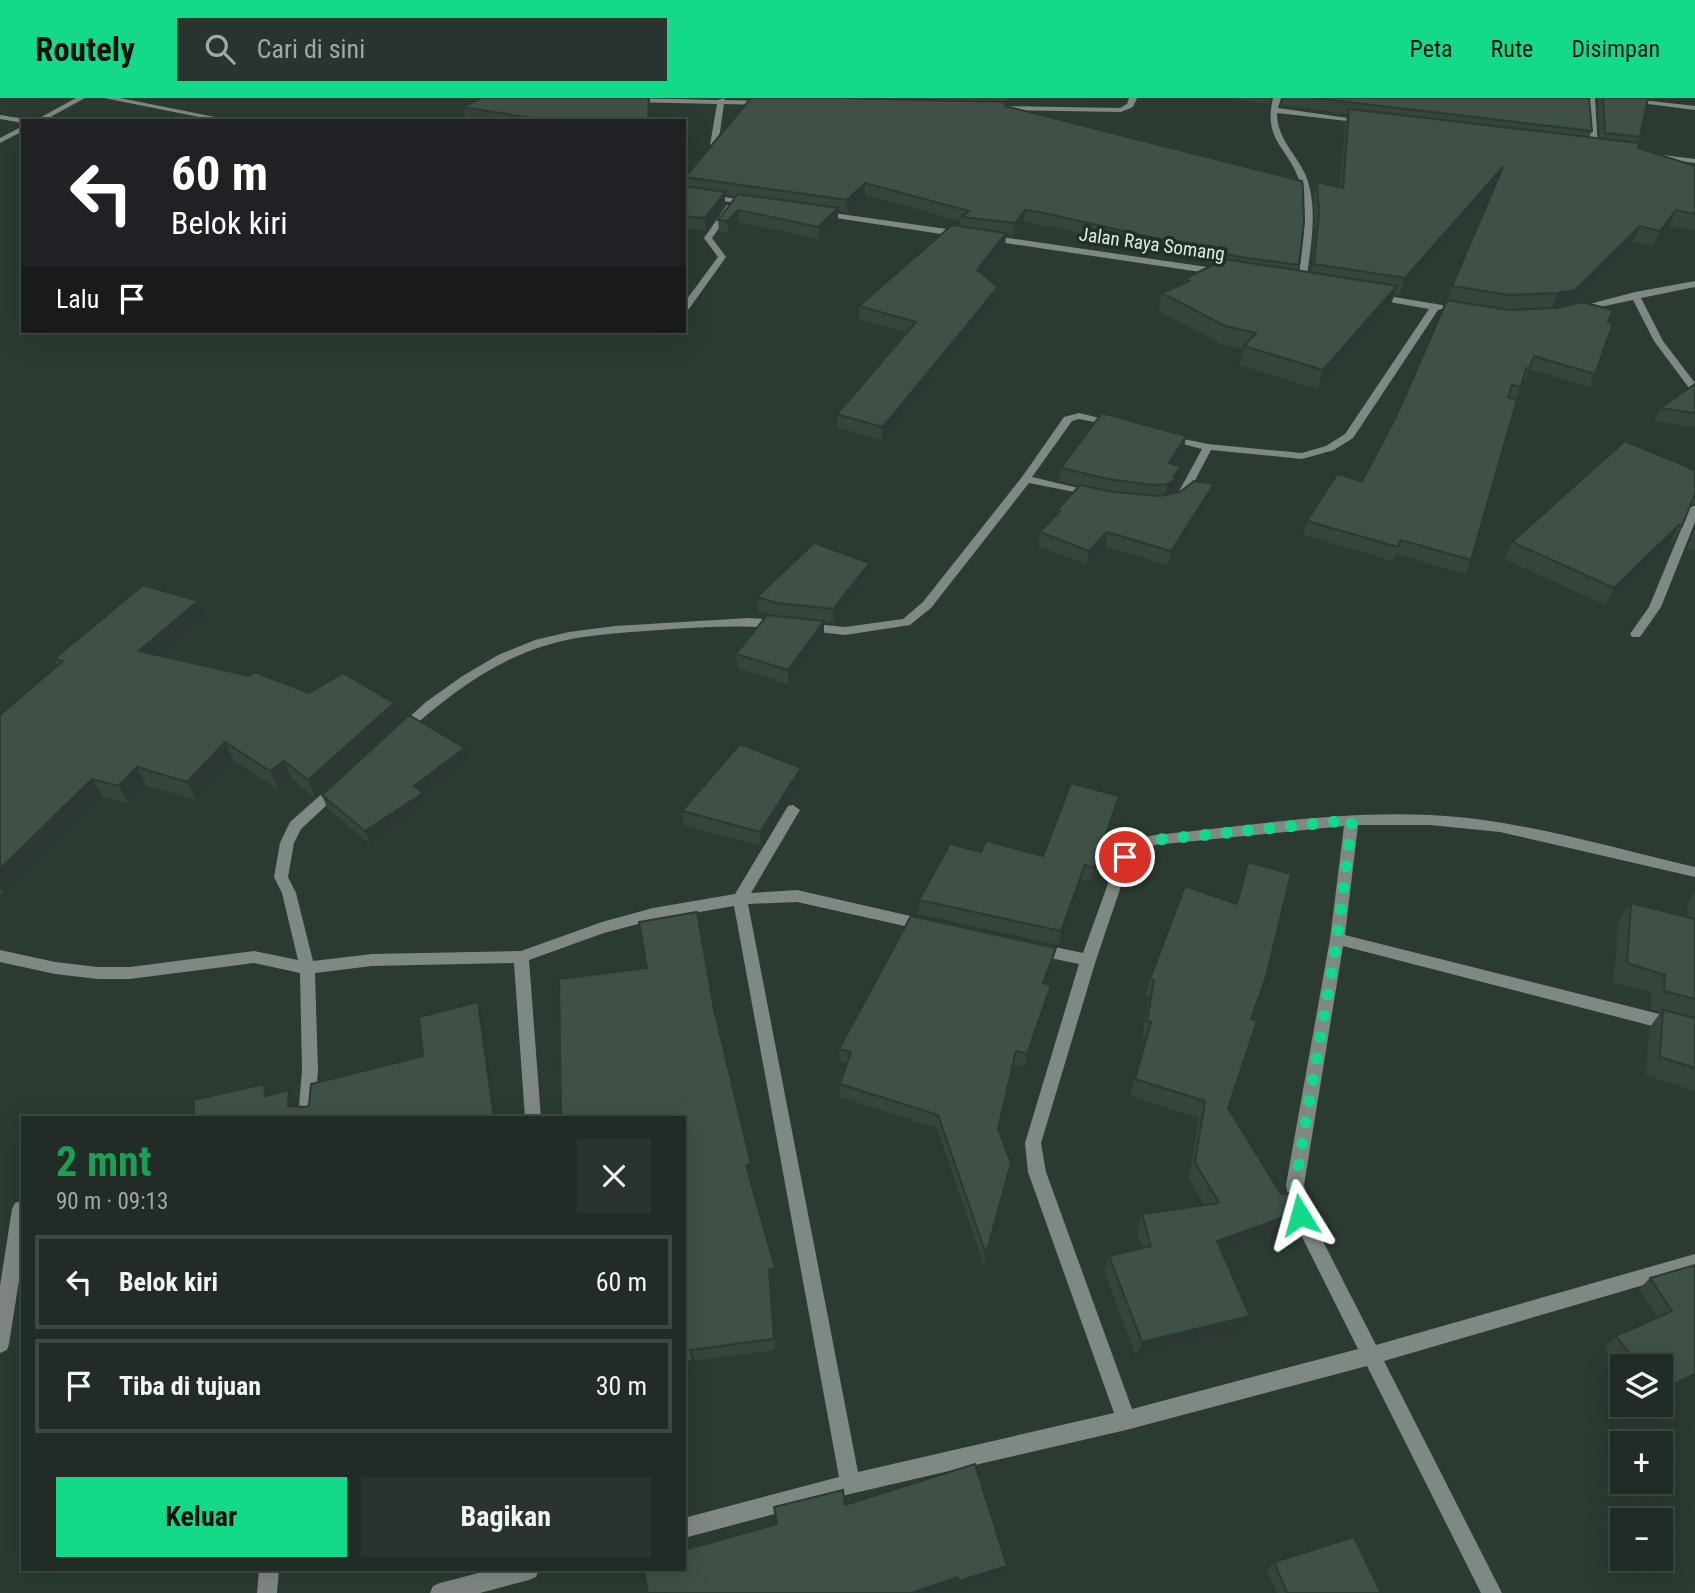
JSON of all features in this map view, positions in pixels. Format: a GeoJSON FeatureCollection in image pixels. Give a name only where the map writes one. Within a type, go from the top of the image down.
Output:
{"type":"FeatureCollection","features":[{"type":"Feature","properties":{"kind":"street"},"geometry":{"type":"LineString","coordinates":[[41,119],[81,98]]}},
{"type":"Feature","properties":{"kind":"street"},"geometry":{"type":"LineString","coordinates":[[108,98],[221,119]]}},
{"type":"Feature","properties":{"kind":"street"},"geometry":{"type":"LineString","coordinates":[[994,108],[1121,110],[1130,105],[1133,98]]}},
{"type":"Feature","properties":{"kind":"street"},"geometry":{"type":"LineString","coordinates":[[1277,98],[1272,128],[1305,183],[1309,210],[1302,284]]}},
{"type":"Feature","properties":{"kind":"street"},"geometry":{"type":"LineString","coordinates":[[1591,98],[1594,149]]}},
{"type":"Feature","properties":{"kind":"street"},"geometry":{"type":"LineString","coordinates":[[1605,98],[1695,108]]}},
{"type":"Feature","properties":{"kind":"street"},"geometry":{"type":"LineString","coordinates":[[615,100],[771,103]]}},
{"type":"Feature","properties":{"kind":"street"},"geometry":{"type":"LineString","coordinates":[[714,145],[720,100]]}},
{"type":"Feature","properties":{"kind":"street"},"geometry":{"type":"LineString","coordinates":[[1273,110],[1380,123]]}},
{"type":"Feature","properties":{"kind":"street"},"geometry":{"type":"LineString","coordinates":[[0,117],[21,120]]}},
{"type":"Feature","properties":{"kind":"street"},"geometry":{"type":"LineString","coordinates":[[0,141],[21,129]]}},
{"type":"Feature","properties":{"kind":"street"},"geometry":{"type":"LineString","coordinates":[[1580,147],[1606,150]]}},
{"type":"Feature","properties":{"kind":"street"},"geometry":{"type":"LineString","coordinates":[[1644,155],[1695,161]]}},
{"type":"Feature","properties":{"kind":"street"},"geometry":{"type":"LineString","coordinates":[[686,193],[763,205]]}},
{"type":"Feature","properties":{"kind":"street"},"geometry":{"type":"LineString","coordinates":[[686,306],[722,257],[708,238],[735,201]]}},
{"type":"Feature","properties":{"kind":"street"},"geometry":{"type":"LineString","coordinates":[[804,211],[970,235]]}},
{"type":"Feature","properties":{"kind":"street","name":"Jalan Raya Somang"},"geometry":{"type":"LineString","coordinates":[[984,237],[1233,274]]}},
{"type":"Feature","properties":{"kind":"street"},"geometry":{"type":"LineString","coordinates":[[1288,282],[1315,286]]}},
{"type":"Feature","properties":{"kind":"street"},"geometry":{"type":"LineString","coordinates":[[1563,312],[1695,284]]}},
{"type":"Feature","properties":{"kind":"street"},"geometry":{"type":"LineString","coordinates":[[1368,295],[1448,309]]}},
{"type":"Feature","properties":{"kind":"street"},"geometry":{"type":"LineString","coordinates":[[1635,295],[1659,341],[1695,390]]}},
{"type":"Feature","properties":{"kind":"street"},"geometry":{"type":"LineString","coordinates":[[1157,434],[1208,447],[1302,456],[1330,448],[1349,436],[1435,307]]}},
{"type":"Feature","properties":{"kind":"street"},"geometry":{"type":"LineString","coordinates":[[394,737],[433,701],[486,668],[537,643],[572,635],[753,621],[845,631],[906,622],[927,605],[1026,480],[1068,419],[1079,416],[1132,427]]}},
{"type":"Feature","properties":{"kind":"street"},"geometry":{"type":"LineString","coordinates":[[1157,506],[1170,506],[1180,499],[1208,447]]}},
{"type":"Feature","properties":{"kind":"street"},"geometry":{"type":"LineString","coordinates":[[1026,480],[1105,497]]}},
{"type":"Feature","properties":{"kind":"street"},"geometry":{"type":"LineString","coordinates":[[1636,634],[1655,607],[1695,508]]}},
{"type":"Feature","properties":{"kind":"street"},"geometry":{"type":"LineString","coordinates":[[306,1116],[310,1071],[307,968],[289,893],[281,877],[287,843],[295,826],[345,781]]}},
{"type":"Feature","properties":{"kind":"street"},"geometry":{"type":"LineString","coordinates":[[793,810],[740,898],[850,1484]]}},
{"type":"Feature","properties":{"kind":"street"},"geometry":{"type":"LineString","coordinates":[[1126,1420],[1037,1172],[1033,1143],[1088,960],[1125,857],[1137,844],[1352,820],[1430,820],[1500,827],[1695,872]]}},
{"type":"Feature","properties":{"kind":"street"},"geometry":{"type":"LineString","coordinates":[[1352,820],[1337,939],[1295,1185],[1300,1215],[1492,1593]]}},
{"type":"Feature","properties":{"kind":"street"},"geometry":{"type":"LineString","coordinates":[[0,956],[98,974],[130,973],[254,957],[307,968],[372,960],[521,957],[602,928],[653,914],[740,898],[797,896],[938,927]]}},
{"type":"Feature","properties":{"kind":"street"},"geometry":{"type":"LineString","coordinates":[[1337,939],[1695,1030]]}},
{"type":"Feature","properties":{"kind":"street"},"geometry":{"type":"LineString","coordinates":[[1020,945],[1088,960]]}},
{"type":"Feature","properties":{"kind":"street"},"geometry":{"type":"LineString","coordinates":[[521,957],[533,1116]]}},
{"type":"Feature","properties":{"kind":"street"},"geometry":{"type":"LineString","coordinates":[[0,1344],[21,1209]]}},
{"type":"Feature","properties":{"kind":"street"},"geometry":{"type":"LineString","coordinates":[[686,1527],[850,1484],[1126,1420],[1372,1354],[1695,1262]]}},
{"type":"Feature","properties":{"kind":"street"},"geometry":{"type":"LineString","coordinates":[[267,1593],[268,1571]]}},
{"type":"Feature","properties":{"kind":"street"},"geometry":{"type":"LineString","coordinates":[[440,1593],[525,1571]]}},
{"type":"Feature","properties":{"kind":"building"},"geometry":{"type":"Polygon","coordinates":[[[481,98],[649,98],[648,119],[537,119],[463,107],[481,98]]]}},
{"type":"Feature","properties":{"kind":"building"},"geometry":{"type":"Polygon","coordinates":[[[751,98],[1006,102],[1005,106],[1302,181],[1304,222],[1299,265],[1240,257],[1025,210],[1015,223],[962,217],[969,211],[865,183],[847,200],[686,176],[751,98]]]}},
{"type":"Feature","properties":{"kind":"building"},"geometry":{"type":"Polygon","coordinates":[[[1315,98],[1589,98],[1592,131],[1315,98]]]}},
{"type":"Feature","properties":{"kind":"building"},"geometry":{"type":"Polygon","coordinates":[[[1603,98],[1648,98],[1640,137],[1605,133],[1603,98]]]}},
{"type":"Feature","properties":{"kind":"building"},"geometry":{"type":"Polygon","coordinates":[[[1349,109],[1639,143],[1638,148],[1695,166],[1695,214],[1676,210],[1660,231],[1640,226],[1575,290],[1509,295],[1452,286],[1503,167],[1405,278],[1314,264],[1319,214],[1317,182],[1343,188],[1349,109]]]}},
{"type":"Feature","properties":{"kind":"building"},"geometry":{"type":"Polygon","coordinates":[[[686,186],[725,192],[705,218],[686,216],[686,186]]]}},
{"type":"Feature","properties":{"kind":"building"},"geometry":{"type":"Polygon","coordinates":[[[738,194],[838,208],[818,227],[738,210],[727,221],[718,220],[738,194]]]}},
{"type":"Feature","properties":{"kind":"building"},"geometry":{"type":"Polygon","coordinates":[[[952,225],[1006,233],[977,270],[998,287],[882,427],[837,414],[916,322],[859,306],[952,225]]]}},
{"type":"Feature","properties":{"kind":"building"},"geometry":{"type":"Polygon","coordinates":[[[1225,259],[1397,286],[1323,370],[1244,346],[1256,333],[1225,326],[1162,293],[1189,281],[1184,279],[1225,259]]]}},
{"type":"Feature","properties":{"kind":"building"},"geometry":{"type":"Polygon","coordinates":[[[1447,300],[1508,310],[1556,308],[1582,302],[1613,310],[1608,322],[1613,323],[1595,374],[1534,356],[1529,369],[1526,368],[1521,387],[1512,385],[1508,397],[1517,400],[1471,560],[1401,540],[1398,547],[1307,521],[1337,474],[1362,481],[1397,415],[1447,300]]]}},
{"type":"Feature","properties":{"kind":"building"},"geometry":{"type":"Polygon","coordinates":[[[1695,384],[1695,413],[1660,408],[1695,384]]]}},
{"type":"Feature","properties":{"kind":"building"},"geometry":{"type":"Polygon","coordinates":[[[1102,413],[1186,436],[1169,463],[1181,467],[1173,477],[1179,478],[1167,484],[1151,485],[1061,468],[1102,413]]]}},
{"type":"Feature","properties":{"kind":"building"},"geometry":{"type":"Polygon","coordinates":[[[1625,441],[1695,470],[1695,494],[1682,526],[1679,525],[1614,588],[1512,542],[1625,441]]]}},
{"type":"Feature","properties":{"kind":"building"},"geometry":{"type":"Polygon","coordinates":[[[1194,481],[1214,484],[1171,551],[1107,532],[1089,551],[1040,532],[1080,485],[1114,492],[1160,496],[1180,492],[1194,481]]]}},
{"type":"Feature","properties":{"kind":"building"},"geometry":{"type":"Polygon","coordinates":[[[814,543],[870,563],[833,609],[777,603],[757,597],[814,543]]]}},
{"type":"Feature","properties":{"kind":"building"},"geometry":{"type":"Polygon","coordinates":[[[143,585],[198,601],[139,651],[249,676],[254,672],[309,693],[343,673],[394,703],[308,780],[284,761],[270,771],[225,742],[187,782],[137,767],[119,786],[92,779],[0,869],[0,715],[63,661],[54,659],[143,585]]]}},
{"type":"Feature","properties":{"kind":"building"},"geometry":{"type":"Polygon","coordinates":[[[767,615],[824,621],[788,670],[736,654],[767,615]]]}},
{"type":"Feature","properties":{"kind":"building"},"geometry":{"type":"Polygon","coordinates":[[[409,715],[465,748],[414,786],[423,793],[365,831],[322,795],[409,715]]]}},
{"type":"Feature","properties":{"kind":"building"},"geometry":{"type":"Polygon","coordinates":[[[740,744],[801,768],[760,832],[682,811],[740,744]]]}},
{"type":"Feature","properties":{"kind":"building"},"geometry":{"type":"Polygon","coordinates":[[[1071,783],[1119,796],[1094,868],[1085,865],[1061,931],[919,900],[950,844],[981,852],[986,841],[1043,856],[1071,783]]]}},
{"type":"Feature","properties":{"kind":"building"},"geometry":{"type":"Polygon","coordinates":[[[1248,862],[1291,874],[1266,977],[1251,1019],[1257,1021],[1228,1108],[1281,1194],[1289,1193],[1295,1213],[1217,1241],[1250,1316],[1142,1342],[1109,1256],[1151,1246],[1142,1214],[1219,1203],[1195,1162],[1205,1101],[1135,1079],[1151,1022],[1147,1021],[1154,980],[1150,979],[1185,886],[1237,904],[1248,862]]]}},
{"type":"Feature","properties":{"kind":"building"},"geometry":{"type":"Polygon","coordinates":[[[1631,903],[1695,919],[1695,999],[1664,991],[1665,975],[1627,963],[1631,903]]]}},
{"type":"Feature","properties":{"kind":"building"},"geometry":{"type":"Polygon","coordinates":[[[697,912],[714,1009],[751,1164],[746,1165],[775,1268],[769,1270],[774,1339],[690,1350],[693,1360],[686,1363],[686,1116],[561,1116],[559,979],[647,968],[639,922],[697,912]]]}},
{"type":"Feature","properties":{"kind":"building"},"geometry":{"type":"Polygon","coordinates":[[[911,916],[1056,948],[1043,983],[1051,985],[1027,1054],[1016,1051],[998,1129],[1011,1163],[986,1254],[938,1115],[840,1084],[851,1052],[839,1049],[911,916]]]}},
{"type":"Feature","properties":{"kind":"building"},"geometry":{"type":"Polygon","coordinates":[[[478,1002],[494,1116],[194,1116],[194,1100],[264,1084],[265,1096],[289,1090],[288,1106],[306,1107],[309,1105],[311,1084],[423,1056],[419,1017],[478,1002]]]}},
{"type":"Feature","properties":{"kind":"building"},"geometry":{"type":"Polygon","coordinates":[[[1663,1010],[1695,1018],[1695,1068],[1660,1057],[1663,1010]]]}},
{"type":"Feature","properties":{"kind":"building"},"geometry":{"type":"Polygon","coordinates":[[[1695,1265],[1695,1374],[1673,1384],[1673,1354],[1630,1354],[1616,1336],[1672,1311],[1650,1278],[1695,1265]]]}},
{"type":"Feature","properties":{"kind":"building"},"geometry":{"type":"Polygon","coordinates":[[[975,1464],[1007,1566],[959,1581],[958,1577],[911,1593],[648,1593],[644,1571],[686,1571],[686,1549],[777,1524],[774,1507],[843,1490],[845,1505],[975,1464]]]}},
{"type":"Feature","properties":{"kind":"building"},"geometry":{"type":"Polygon","coordinates":[[[1354,1537],[1381,1593],[1287,1593],[1274,1562],[1354,1537]]]}},
{"type":"Feature","properties":{"kind":"route"},"geometry":{"type":"LineString","coordinates":[[1125,857],[1137,844],[1155,840],[1352,820],[1337,939],[1295,1185],[1300,1215]]}}]}
